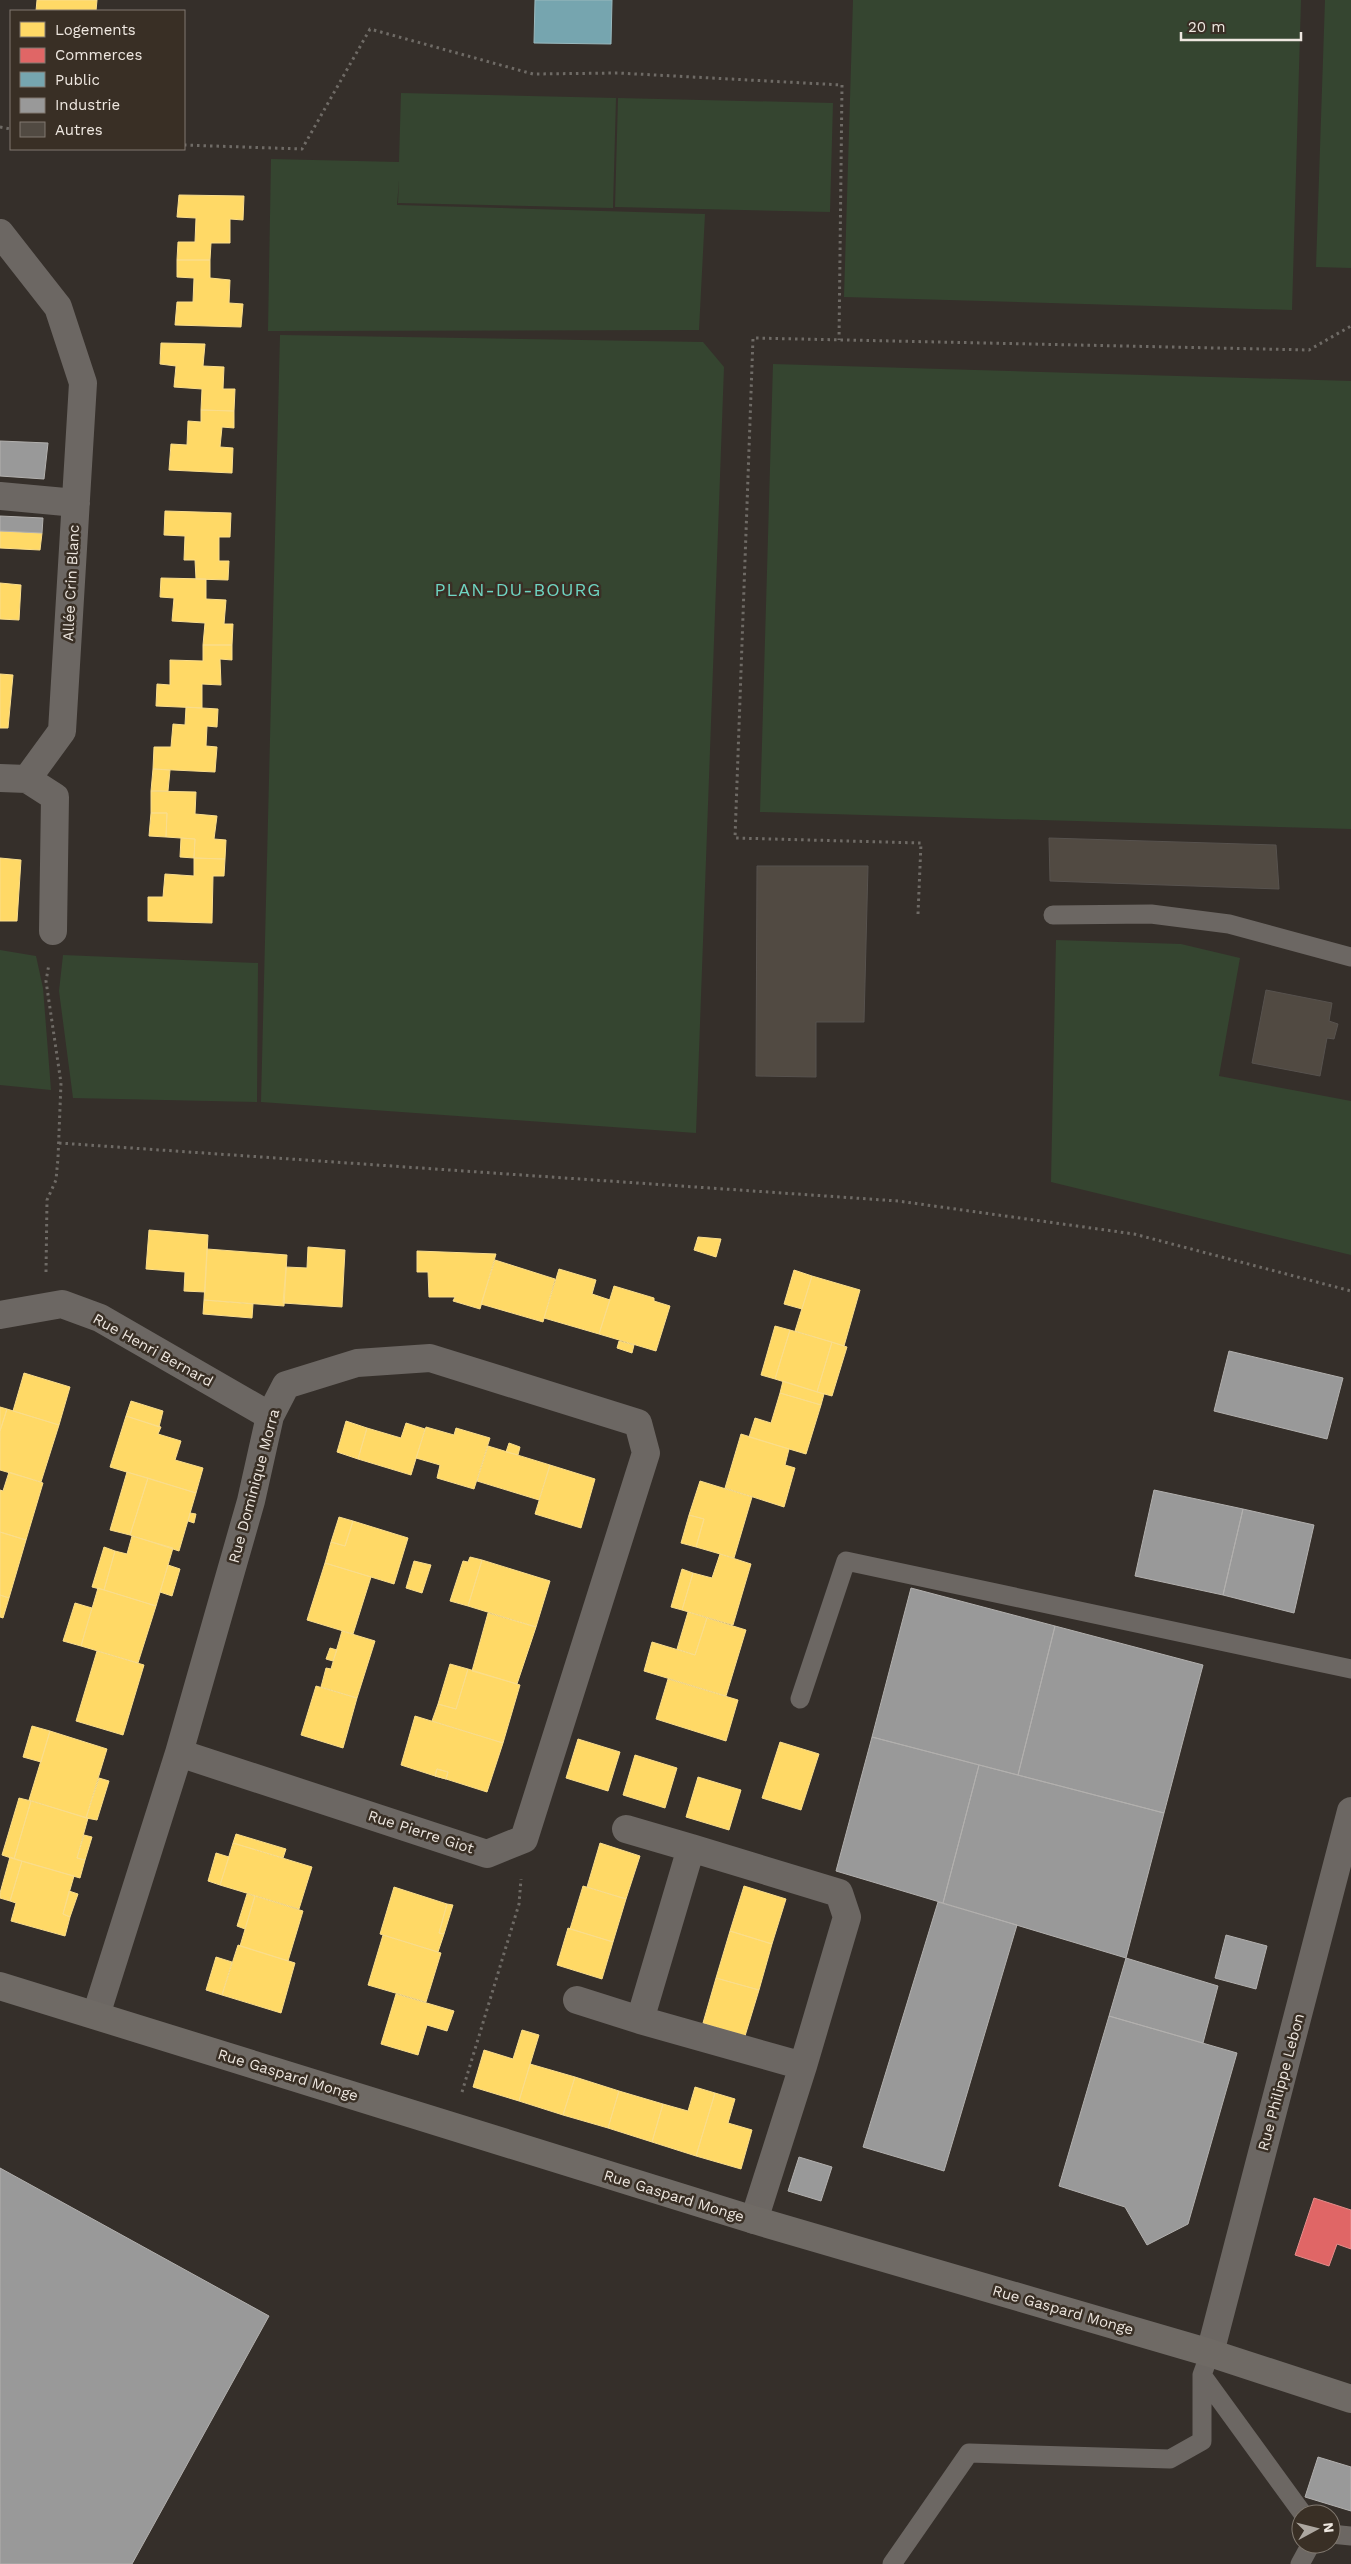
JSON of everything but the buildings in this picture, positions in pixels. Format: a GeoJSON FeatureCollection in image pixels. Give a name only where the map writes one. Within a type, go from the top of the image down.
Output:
{"type":"FeatureCollection","features":[{"type":"Feature","properties":{"kind":"street","name":"Allée Crin Blanc"},"geometry":{"type":"LineString","coordinates":[[0,234],[58,307],[83,382],[62,731],[27,779]]}},
{"type":"Feature","properties":{"kind":"street"},"geometry":{"type":"LineString","coordinates":[[0,496],[76,503]]}},
{"type":"Feature","properties":{"kind":"street"},"geometry":{"type":"LineString","coordinates":[[0,778],[27,779],[55,797],[53,931]]}},
{"type":"Feature","properties":{"kind":"street","name":"Rue Henri Bernard"},"geometry":{"type":"LineString","coordinates":[[0,1315],[62,1304],[100,1318],[270,1416]]}},
{"type":"Feature","properties":{"kind":"street","name":"Rue Dominique Morra"},"geometry":{"type":"LineString","coordinates":[[179,1752],[251,1501],[270,1416],[286,1385],[357,1363],[430,1358],[638,1423],[646,1453],[524,1839]]}},
{"type":"Feature","properties":{"kind":"street"},"geometry":{"type":"LineString","coordinates":[[96,2015],[179,1752]]}},
{"type":"Feature","properties":{"kind":"street","name":"Rue Pierre Giot"},"geometry":{"type":"LineString","coordinates":[[179,1752],[487,1854],[524,1839]]}},
{"type":"Feature","properties":{"kind":"street","name":"Rue Philippe Lebon"},"geometry":{"type":"LineString","coordinates":[[1206,2364],[1351,1812]]}},
{"type":"Feature","properties":{"kind":"street"},"geometry":{"type":"LineString","coordinates":[[626,1829],[839,1893],[847,1917],[803,2066],[754,2220]]}},
{"type":"Feature","properties":{"kind":"street"},"geometry":{"type":"LineString","coordinates":[[640,2020],[691,1848]]}},
{"type":"Feature","properties":{"kind":"street","name":"Rue Gaspard Monge"},"geometry":{"type":"LineString","coordinates":[[0,1986],[754,2220],[1206,2364],[1351,2399]]}},
{"type":"Feature","properties":{"kind":"street"},"geometry":{"type":"LineString","coordinates":[[577,2000],[640,2020],[803,2066]]}},
{"type":"Feature","properties":{"kind":"lane"},"geometry":{"type":"LineString","coordinates":[[1053,914],[1151,914],[1229,924],[1351,957]]}},
{"type":"Feature","properties":{"kind":"lane"},"geometry":{"type":"LineString","coordinates":[[800,1699],[846,1561],[1351,1669]]}},
{"type":"Feature","properties":{"kind":"lane"},"geometry":{"type":"LineString","coordinates":[[1206,2364],[1297,2504]]}},
{"type":"Feature","properties":{"kind":"lane"},"geometry":{"type":"LineString","coordinates":[[892,2564],[969,2453],[1170,2459],[1202,2441],[1206,2364]]}},
{"type":"Feature","properties":{"kind":"path"},"geometry":{"type":"LineString","coordinates":[[185,145],[302,149],[370,29],[533,74],[618,73],[842,85],[839,340]]}},
{"type":"Feature","properties":{"kind":"path"},"geometry":{"type":"LineString","coordinates":[[918,914],[921,843],[735,838],[753,338],[1309,350],[1351,326]]}},
{"type":"Feature","properties":{"kind":"path"},"geometry":{"type":"LineString","coordinates":[[46,1307],[47,1200],[56,1180],[61,1083],[46,981],[53,931]]}},
{"type":"Feature","properties":{"kind":"path"},"geometry":{"type":"LineString","coordinates":[[59,1143],[898,1201],[1134,1234],[1351,1290]]}},
{"type":"Feature","properties":{"kind":"path"},"geometry":{"type":"LineString","coordinates":[[452,2126],[518,1904],[524,1839]]}},
{"type":"Feature","properties":{"kind":"green space"},"geometry":{"type":"Polygon","coordinates":[[[853,0],[1301,0],[1292,310],[844,297],[853,0]]]}},
{"type":"Feature","properties":{"kind":"green space"},"geometry":{"type":"Polygon","coordinates":[[[1325,0],[1351,0],[1351,268],[1316,267],[1325,0]]]}},
{"type":"Feature","properties":{"kind":"green space"},"geometry":{"type":"Polygon","coordinates":[[[401,93],[616,98],[613,208],[398,203],[399,180],[397,205],[705,214],[699,330],[268,331],[271,159],[399,162],[401,93]]]}},
{"type":"Feature","properties":{"kind":"green space"},"geometry":{"type":"Polygon","coordinates":[[[618,98],[833,103],[830,212],[615,207],[618,98]]]}},
{"type":"Feature","properties":{"kind":"green space"},"geometry":{"type":"Polygon","coordinates":[[[280,335],[703,342],[724,367],[696,1133],[261,1102],[280,335]]]}},
{"type":"Feature","properties":{"kind":"green space"},"geometry":{"type":"Polygon","coordinates":[[[773,364],[1351,381],[1351,829],[760,812],[773,364]]]}},
{"type":"Feature","properties":{"kind":"green space"},"geometry":{"type":"Polygon","coordinates":[[[1056,940],[1181,944],[1240,958],[1219,1076],[1351,1101],[1351,1255],[1051,1182],[1056,940]]]}},
{"type":"Feature","properties":{"kind":"green space"},"geometry":{"type":"Polygon","coordinates":[[[0,950],[36,956],[43,988],[51,1090],[0,1085],[0,950]]]}},
{"type":"Feature","properties":{"kind":"green space"},"geometry":{"type":"Polygon","coordinates":[[[63,955],[258,963],[257,1102],[73,1098],[59,991],[63,955]]]}},
{"type":"Feature","properties":{"kind":"district","name":"PLAN-DU-BOURG"},"geometry":{"type":"Point","coordinates":[518,590]}}]}
